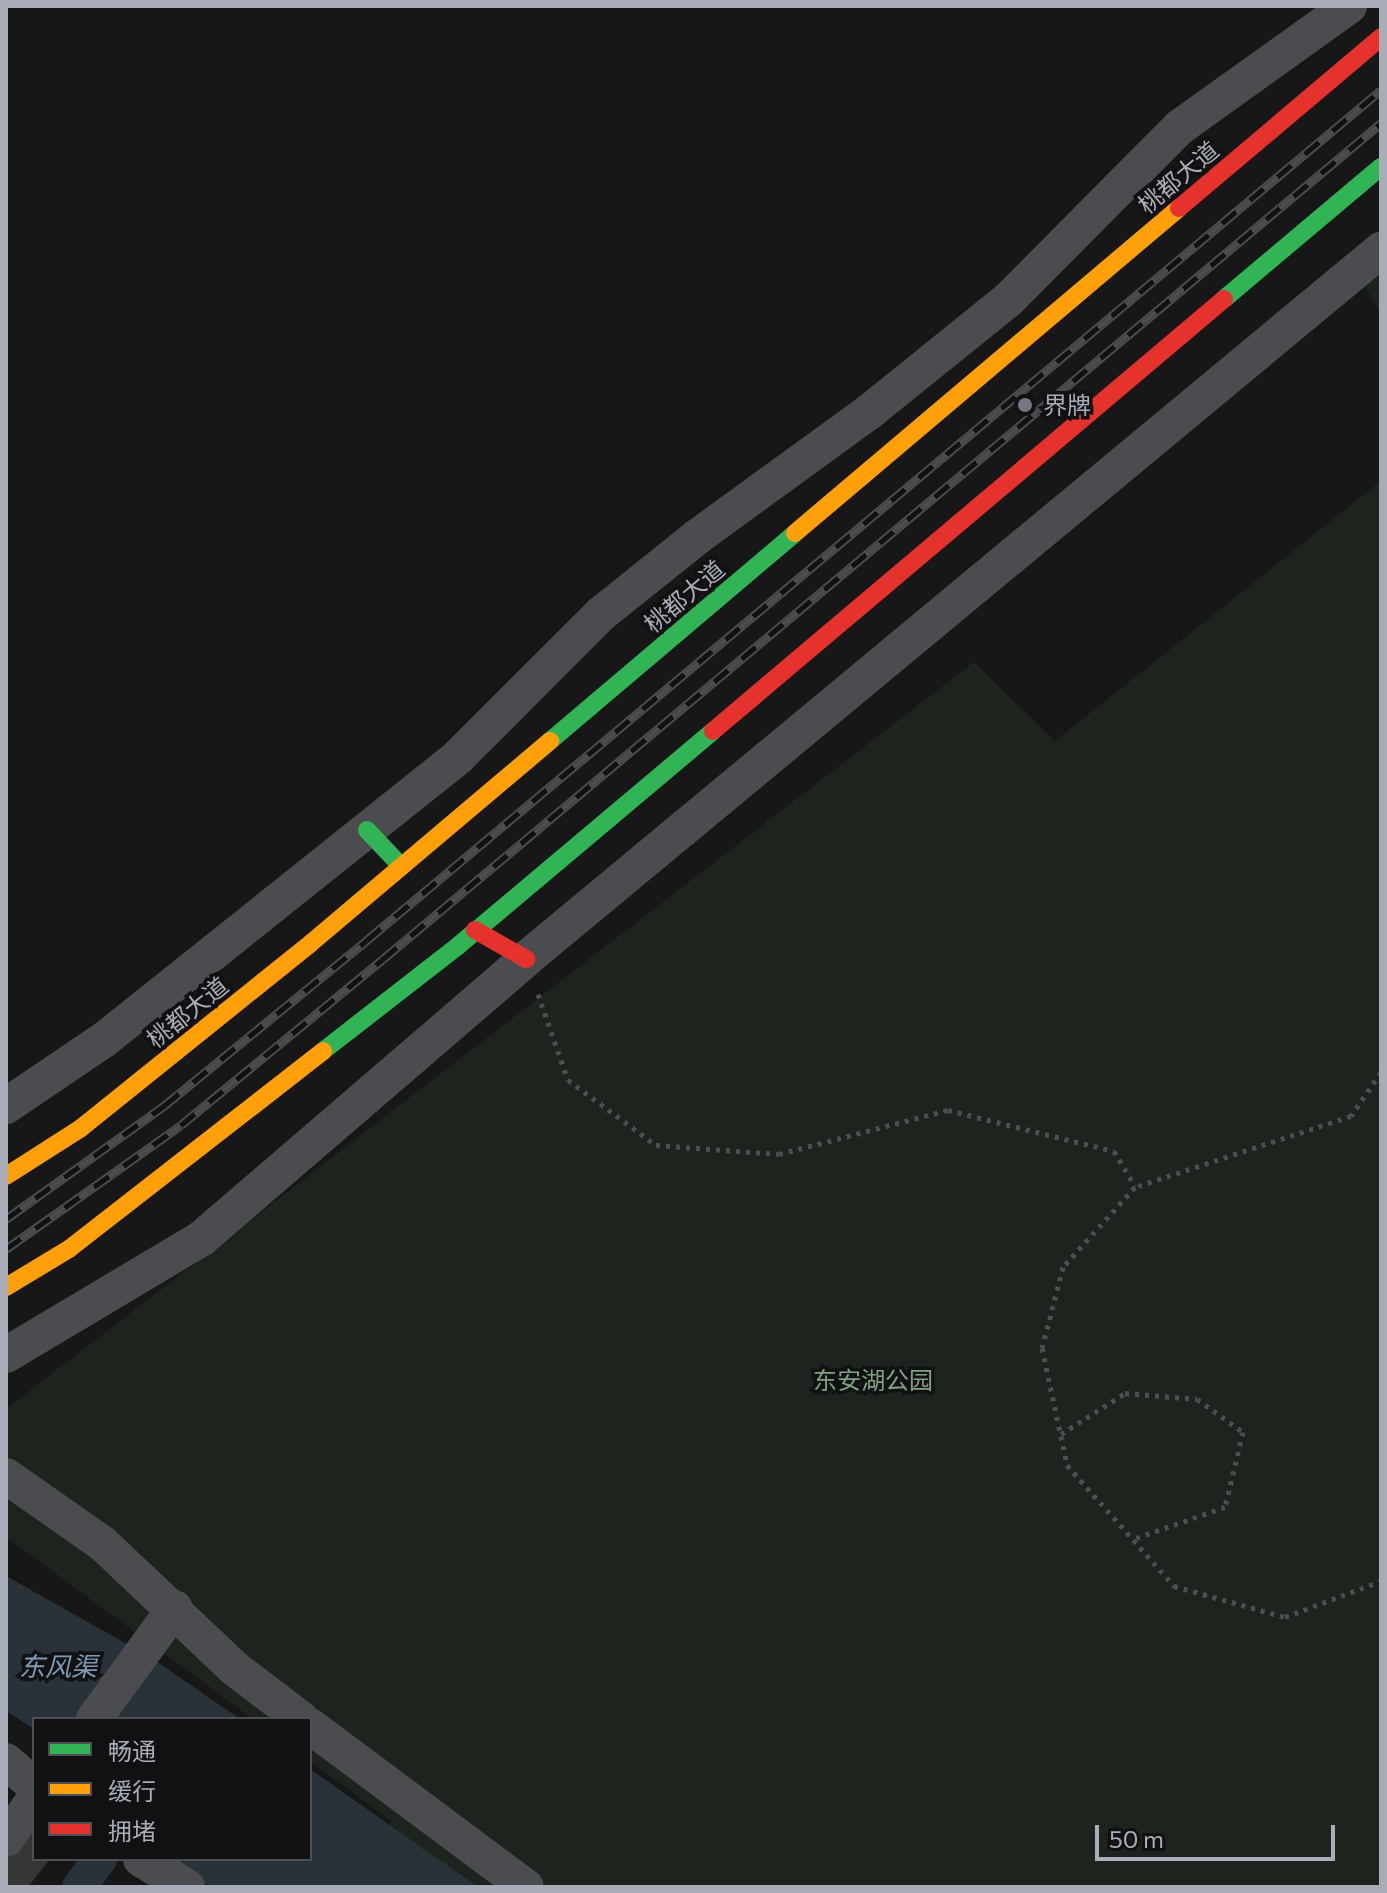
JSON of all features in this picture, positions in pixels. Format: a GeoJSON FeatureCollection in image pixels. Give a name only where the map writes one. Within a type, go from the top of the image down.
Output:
{"type":"FeatureCollection","features":[{"type":"Feature","properties":{"kind":"main road","name":"桃都大道"},"geometry":{"type":"LineString","coordinates":[[6,1176],[81,1128],[401,866],[1381,37]]}},
{"type":"Feature","properties":{"kind":"main road"},"geometry":{"type":"LineString","coordinates":[[6,1287],[69,1249],[475,930],[1381,167]]}},
{"type":"Feature","properties":{"kind":"main road"},"geometry":{"type":"LineString","coordinates":[[367,830],[401,866]]}},
{"type":"Feature","properties":{"kind":"main road"},"geometry":{"type":"LineString","coordinates":[[475,930],[526,959]]}},
{"type":"Feature","properties":{"kind":"street"},"geometry":{"type":"LineString","coordinates":[[6,1106],[105,1039],[459,756],[601,614],[697,537],[869,412],[1009,299],[1180,127],[1349,6]]}},
{"type":"Feature","properties":{"kind":"street"},"geometry":{"type":"LineString","coordinates":[[6,1355],[202,1238],[526,959],[1381,250]]}},
{"type":"Feature","properties":{"kind":"street"},"geometry":{"type":"LineString","coordinates":[[6,1476],[103,1544],[175,1608],[234,1668],[298,1717]]}},
{"type":"Feature","properties":{"kind":"street"},"geometry":{"type":"LineString","coordinates":[[95,1717],[175,1608]]}},
{"type":"Feature","properties":{"kind":"street"},"geometry":{"type":"LineString","coordinates":[[312,1727],[526,1887]]}},
{"type":"Feature","properties":{"kind":"street"},"geometry":{"type":"LineString","coordinates":[[6,1761],[32,1783]]}},
{"type":"Feature","properties":{"kind":"street"},"geometry":{"type":"LineString","coordinates":[[6,1839],[32,1803]]}},
{"type":"Feature","properties":{"kind":"street"},"geometry":{"type":"LineString","coordinates":[[144,1861],[182,1886]]}},
{"type":"Feature","properties":{"kind":"path"},"geometry":{"type":"LineString","coordinates":[[526,959],[568,1080],[656,1145],[779,1154],[948,1110],[1114,1151],[1135,1187]]}},
{"type":"Feature","properties":{"kind":"path"},"geometry":{"type":"LineString","coordinates":[[1381,1072],[1351,1116],[1135,1187],[1063,1267],[1042,1348],[1067,1465],[1174,1586],[1285,1617],[1381,1581]]}},
{"type":"Feature","properties":{"kind":"path"},"geometry":{"type":"LineString","coordinates":[[1061,1434],[1125,1393],[1197,1399],[1243,1432],[1225,1507],[1133,1539]]}},
{"type":"Feature","properties":{"kind":"green space"},"geometry":{"type":"Polygon","coordinates":[[[1381,259],[1381,313],[1359,277],[1381,259]]]}},
{"type":"Feature","properties":{"kind":"green space","name":"东安湖公园"},"geometry":{"type":"Polygon","coordinates":[[[1381,481],[1381,1887],[347,1887],[391,1821],[312,1762],[312,1717],[250,1717],[6,1537],[6,1409],[974,662],[1055,741],[1381,481]]]}},
{"type":"Feature","properties":{"kind":"water","name":"东风渠"},"geometry":{"type":"Polygon","coordinates":[[[6,1576],[150,1657],[237,1717],[32,1717],[32,1728],[6,1711],[6,1576]]]}},
{"type":"Feature","properties":{"kind":"water"},"geometry":{"type":"Polygon","coordinates":[[[312,1770],[478,1887],[211,1887],[171,1861],[312,1861],[312,1770]]]}},
{"type":"Feature","properties":{"kind":"building"},"geometry":{"type":"Polygon","coordinates":[[[31,1826],[32,1861],[48,1861],[28,1887],[6,1887],[6,1858],[31,1826]]]}},
{"type":"Feature","properties":{"kind":"waterway"},"geometry":{"type":"LineString","coordinates":[[79,1887],[98,1861]]}},
{"type":"Feature","properties":{"kind":"railway"},"geometry":{"type":"LineString","coordinates":[[6,1219],[165,1105],[367,940],[1381,90]]}},
{"type":"Feature","properties":{"kind":"railway"},"geometry":{"type":"LineString","coordinates":[[6,1249],[181,1125],[1381,123]]}},
{"type":"Feature","properties":{"kind":"traffic: fast"},"geometry":{"type":"LineString","coordinates":[[1224,299],[1381,167]]}},
{"type":"Feature","properties":{"kind":"traffic: fast"},"geometry":{"type":"LineString","coordinates":[[550,741],[795,533]]}},
{"type":"Feature","properties":{"kind":"traffic: fast"},"geometry":{"type":"LineString","coordinates":[[323,1051],[459,945],[713,731]]}},
{"type":"Feature","properties":{"kind":"traffic: fast"},"geometry":{"type":"LineString","coordinates":[[367,830],[401,866]]}},
{"type":"Feature","properties":{"kind":"traffic: slow"},"geometry":{"type":"LineString","coordinates":[[795,533],[1179,208]]}},
{"type":"Feature","properties":{"kind":"traffic: slow"},"geometry":{"type":"LineString","coordinates":[[6,1176],[81,1128],[311,943],[550,741]]}},
{"type":"Feature","properties":{"kind":"traffic: slow"},"geometry":{"type":"LineString","coordinates":[[6,1287],[69,1249],[323,1051]]}},
{"type":"Feature","properties":{"kind":"traffic: jam"},"geometry":{"type":"LineString","coordinates":[[1179,208],[1381,37]]}},
{"type":"Feature","properties":{"kind":"traffic: jam"},"geometry":{"type":"LineString","coordinates":[[713,731],[1224,299]]}},
{"type":"Feature","properties":{"kind":"traffic: jam"},"geometry":{"type":"LineString","coordinates":[[475,930],[526,959]]}},
{"type":"Feature","properties":{"kind":"place","name":"界牌"},"geometry":{"type":"Point","coordinates":[1025,405]}}]}
